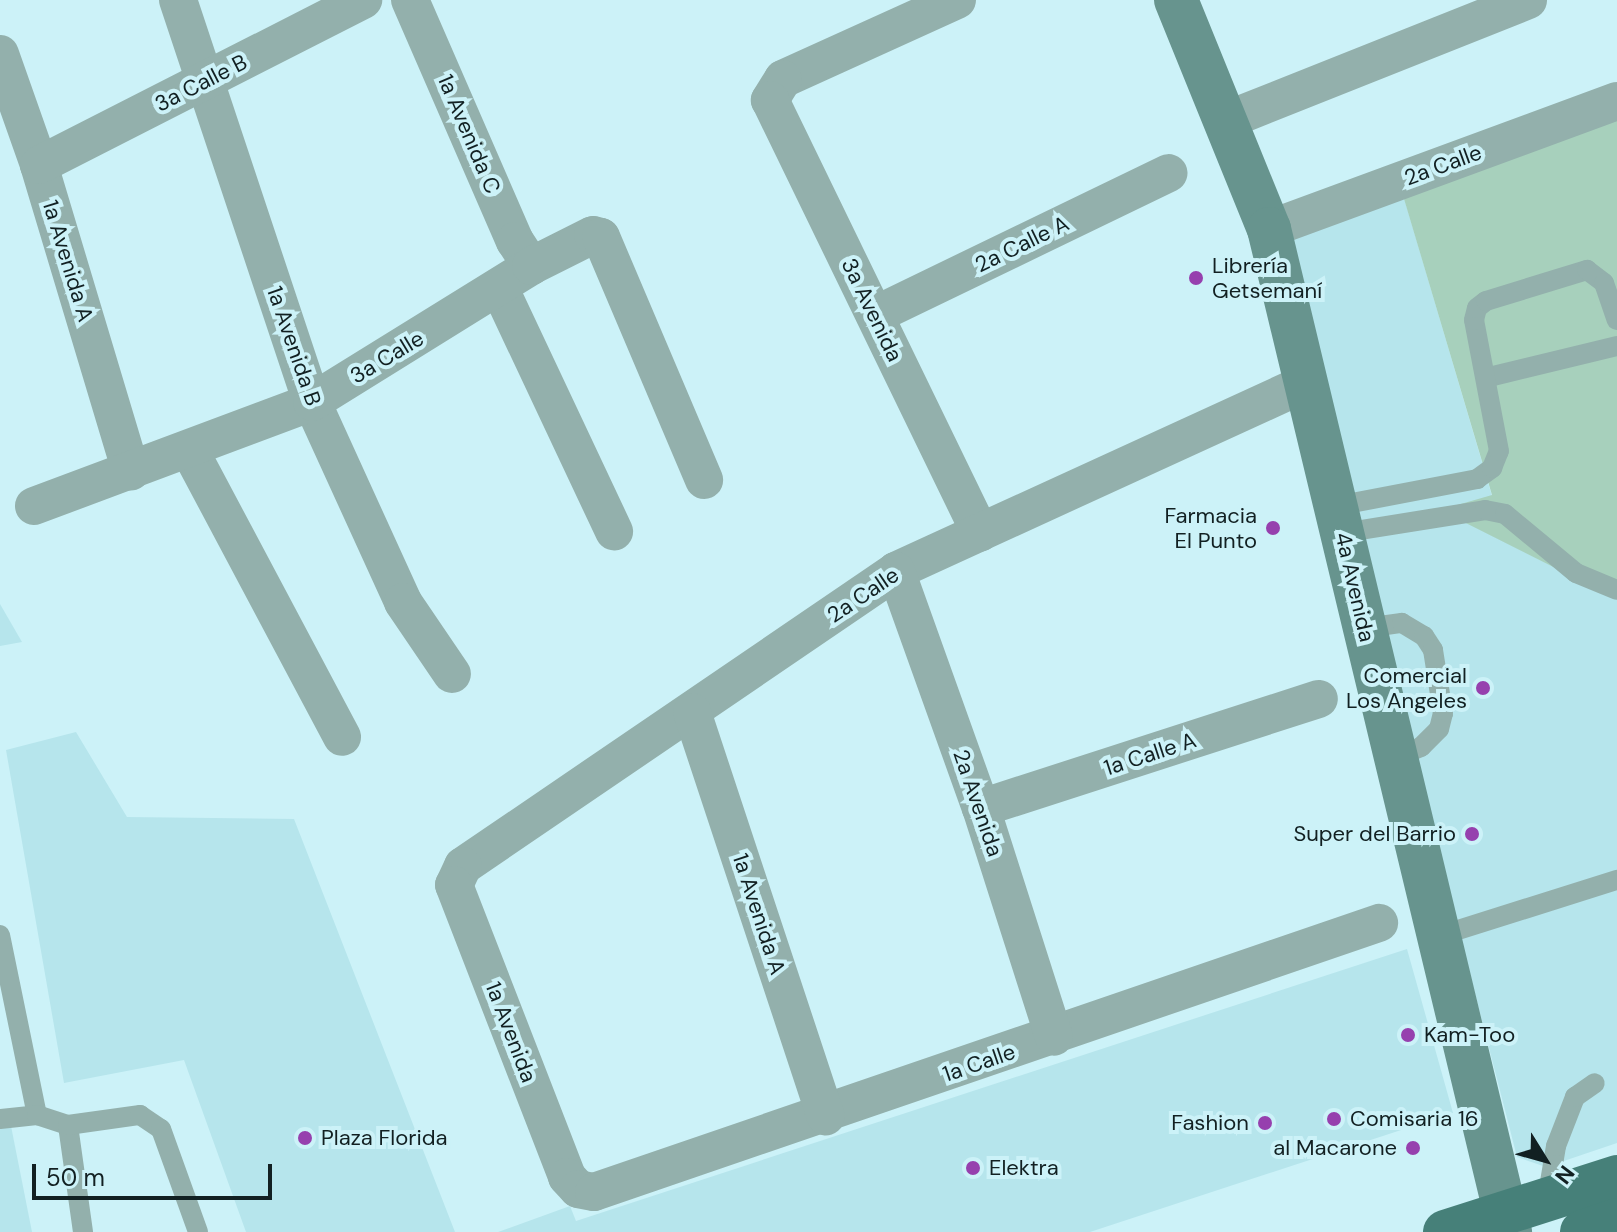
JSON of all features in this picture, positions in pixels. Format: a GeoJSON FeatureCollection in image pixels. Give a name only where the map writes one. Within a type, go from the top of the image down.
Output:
{"type":"FeatureCollection","features":[{"type":"Feature","properties":{"kind":"main road"},"geometry":{"type":"LineString","coordinates":[[1445,1232],[1508,1223],[1547,1200],[1617,1177]]}},
{"type":"Feature","properties":{"kind":"main road"},"geometry":{"type":"LineString","coordinates":[[1582,1232],[1617,1220]]}},
{"type":"Feature","properties":{"kind":"street","name":"1a Avenida B"},"geometry":{"type":"LineString","coordinates":[[178,0],[312,402],[403,602],[452,674]]}},
{"type":"Feature","properties":{"kind":"street","name":"3a Calle B"},"geometry":{"type":"LineString","coordinates":[[39,165],[363,0]]}},
{"type":"Feature","properties":{"kind":"street","name":"1a Avenida C"},"geometry":{"type":"LineString","coordinates":[[410,0],[515,241],[531,266]]}},
{"type":"Feature","properties":{"kind":"street","name":"3a Avenida"},"geometry":{"type":"LineString","coordinates":[[957,0],[773,88],[770,100],[980,533]]}},
{"type":"Feature","properties":{"kind":"street","name":"4a Avenida"},"geometry":{"type":"LineString","coordinates":[[1176,0],[1269,229],[1508,1223]]}},
{"type":"Feature","properties":{"kind":"street"},"geometry":{"type":"LineString","coordinates":[[1227,120],[1528,0]]}},
{"type":"Feature","properties":{"kind":"street","name":"1a Avenida A"},"geometry":{"type":"LineString","coordinates":[[0,54],[7,102],[39,165],[131,471]]}},
{"type":"Feature","properties":{"kind":"street","name":"2a Calle"},"geometry":{"type":"LineString","coordinates":[[1269,229],[1617,101]]}},
{"type":"Feature","properties":{"kind":"street","name":"2a Calle A"},"geometry":{"type":"LineString","coordinates":[[875,315],[1169,173]]}},
{"type":"Feature","properties":{"kind":"street","name":"3a Calle"},"geometry":{"type":"LineString","coordinates":[[34,506],[312,402],[500,289],[531,266],[593,235],[601,237],[704,480]]}},
{"type":"Feature","properties":{"kind":"street"},"geometry":{"type":"LineString","coordinates":[[500,289],[614,531]]}},
{"type":"Feature","properties":{"kind":"street","name":"2a Calle"},"geometry":{"type":"LineString","coordinates":[[457,872],[896,571],[1306,383]]}},
{"type":"Feature","properties":{"kind":"street"},"geometry":{"type":"LineString","coordinates":[[189,449],[342,737]]}},
{"type":"Feature","properties":{"kind":"street","name":"2a Avenida"},"geometry":{"type":"LineString","coordinates":[[896,571],[981,808],[1054,1037]]}},
{"type":"Feature","properties":{"kind":"street","name":"1a Calle A"},"geometry":{"type":"LineString","coordinates":[[981,808],[1319,699]]}},
{"type":"Feature","properties":{"kind":"street","name":"1a Avenida A"},"geometry":{"type":"LineString","coordinates":[[692,712],[826,1116]]}},
{"type":"Feature","properties":{"kind":"street","name":"1a Avenida"},"geometry":{"type":"LineString","coordinates":[[457,872],[454,885],[567,1177],[578,1189]]}},
{"type":"Feature","properties":{"kind":"street","name":"1a Calle"},"geometry":{"type":"LineString","coordinates":[[578,1189],[594,1192],[826,1116],[1379,923]]}},
{"type":"Feature","properties":{"kind":"lane"},"geometry":{"type":"LineString","coordinates":[[1339,520],[1477,479],[1492,468],[1499,451],[1489,377],[1474,320],[1477,308],[1486,301],[1587,270],[1604,283],[1617,320]]}},
{"type":"Feature","properties":{"kind":"lane"},"geometry":{"type":"LineString","coordinates":[[1489,377],[1617,346]]}},
{"type":"Feature","properties":{"kind":"lane"},"geometry":{"type":"LineString","coordinates":[[1339,520],[1485,510],[1505,514],[1576,573],[1617,590]]}},
{"type":"Feature","properties":{"kind":"lane"},"geometry":{"type":"LineString","coordinates":[[1365,628],[1402,623],[1415,628],[1433,650],[1443,713],[1439,729],[1421,747],[1396,757]]}},
{"type":"Feature","properties":{"kind":"lane"},"geometry":{"type":"LineString","coordinates":[[1439,936],[1617,880]]}},
{"type":"Feature","properties":{"kind":"lane"},"geometry":{"type":"LineString","coordinates":[[0,935],[37,1115]]}},
{"type":"Feature","properties":{"kind":"lane"},"geometry":{"type":"LineString","coordinates":[[1547,1200],[1556,1146],[1575,1097],[1595,1083]]}},
{"type":"Feature","properties":{"kind":"lane"},"geometry":{"type":"LineString","coordinates":[[0,1119],[37,1115],[68,1125],[140,1115],[151,1119],[161,1129],[198,1232]]}},
{"type":"Feature","properties":{"kind":"lane"},"geometry":{"type":"LineString","coordinates":[[68,1125],[83,1232]]}},
{"type":"Feature","properties":{"kind":"shaded area"},"geometry":{"type":"Polygon","coordinates":[[[1399,181],[1492,496],[1442,510],[1617,599],[1617,1143],[1546,1167],[1517,1157],[1275,214],[1399,181]]]}},
{"type":"Feature","properties":{"kind":"shaded area"},"geometry":{"type":"Polygon","coordinates":[[[0,604],[22,642],[0,646],[0,604]]]}},
{"type":"Feature","properties":{"kind":"shaded area"},"geometry":{"type":"Polygon","coordinates":[[[76,732],[127,817],[294,819],[455,1232],[246,1232],[184,1060],[64,1083],[6,750],[76,732]]]}},
{"type":"Feature","properties":{"kind":"shaded area"},"geometry":{"type":"Polygon","coordinates":[[[1407,949],[1453,1113],[1090,1232],[498,1232],[570,1206],[576,1221],[1407,949]]]}},
{"type":"Feature","properties":{"kind":"shaded area"},"geometry":{"type":"Polygon","coordinates":[[[11,1126],[32,1232],[0,1232],[0,1128],[11,1126]]]}},
{"type":"Feature","properties":{"kind":"green space"},"geometry":{"type":"Polygon","coordinates":[[[1617,115],[1617,599],[1440,510],[1492,495],[1399,182],[1617,115]]]}},
{"type":"Feature","properties":{"kind":"place","name":"Librería Getsemaní"},"geometry":{"type":"Point","coordinates":[1196,278]}},
{"type":"Feature","properties":{"kind":"place","name":"Farmacia El Punto"},"geometry":{"type":"Point","coordinates":[1273,528]}},
{"type":"Feature","properties":{"kind":"place","name":"Comercial Los Angeles"},"geometry":{"type":"Point","coordinates":[1483,688]}},
{"type":"Feature","properties":{"kind":"place","name":"Super del Barrio"},"geometry":{"type":"Point","coordinates":[1472,834]}},
{"type":"Feature","properties":{"kind":"place","name":"Kam-Too"},"geometry":{"type":"Point","coordinates":[1408,1035]}},
{"type":"Feature","properties":{"kind":"place","name":"Comisaria 16"},"geometry":{"type":"Point","coordinates":[1334,1119]}},
{"type":"Feature","properties":{"kind":"place","name":"Fashion"},"geometry":{"type":"Point","coordinates":[1265,1123]}},
{"type":"Feature","properties":{"kind":"place","name":"Plaza Florida"},"geometry":{"type":"Point","coordinates":[305,1138]}},
{"type":"Feature","properties":{"kind":"place","name":"al Macarone"},"geometry":{"type":"Point","coordinates":[1413,1148]}},
{"type":"Feature","properties":{"kind":"place","name":"Elektra"},"geometry":{"type":"Point","coordinates":[973,1168]}}]}
